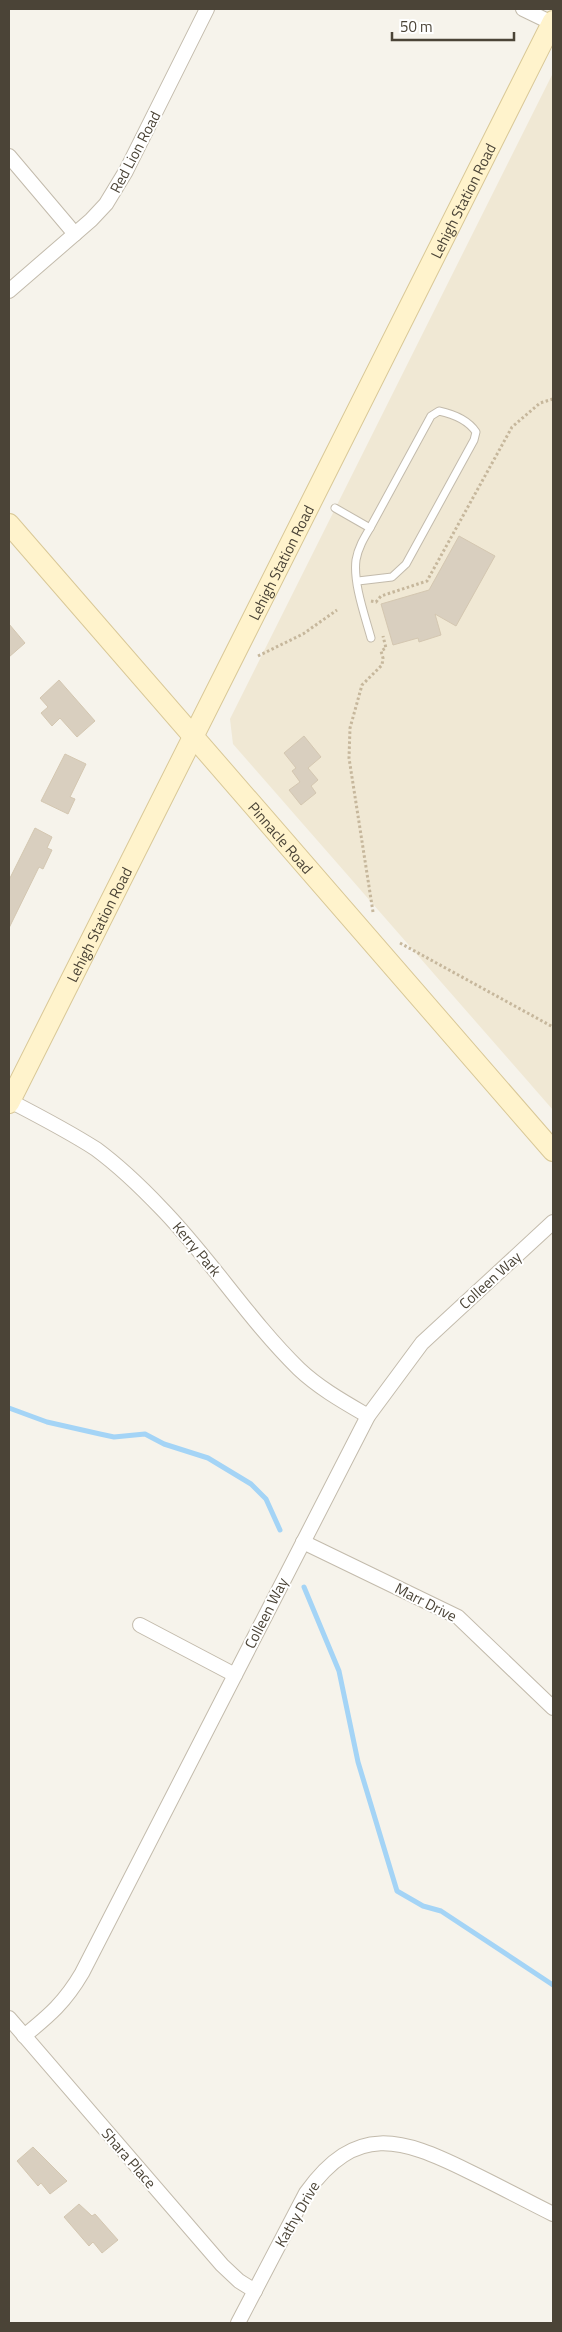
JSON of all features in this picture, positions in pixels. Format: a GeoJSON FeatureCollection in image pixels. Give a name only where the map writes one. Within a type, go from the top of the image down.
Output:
{"type":"FeatureCollection","features":[{"type":"Feature","properties":{"kind":"main road","name":"Lehigh Station Road"},"geometry":{"type":"LineString","coordinates":[[9,1102],[553,22]]}},
{"type":"Feature","properties":{"kind":"main road","name":"Pinnacle Road"},"geometry":{"type":"LineString","coordinates":[[10,527],[553,1151]]}},
{"type":"Feature","properties":{"kind":"street","name":"Red Lion Road"},"geometry":{"type":"LineString","coordinates":[[9,292],[106,204],[117,187],[207,9]]}},
{"type":"Feature","properties":{"kind":"street"},"geometry":{"type":"LineString","coordinates":[[523,9],[553,22]]}},
{"type":"Feature","properties":{"kind":"street"},"geometry":{"type":"LineString","coordinates":[[9,156],[75,234]]}},
{"type":"Feature","properties":{"kind":"street","name":"Kerry Park"},"geometry":{"type":"LineString","coordinates":[[9,1102],[60,1126],[97,1150],[128,1176],[184,1232],[273,1342],[300,1370],[330,1393],[368,1416]]}},
{"type":"Feature","properties":{"kind":"street","name":"Colleen Way"},"geometry":{"type":"LineString","coordinates":[[24,2036],[50,2015],[68,1996],[82,1973],[368,1416],[422,1343],[553,1222]]}},
{"type":"Feature","properties":{"kind":"street","name":"Marr Drive"},"geometry":{"type":"LineString","coordinates":[[303,1542],[458,1617],[553,1708]]}},
{"type":"Feature","properties":{"kind":"street"},"geometry":{"type":"LineString","coordinates":[[140,1625],[235,1675]]}},
{"type":"Feature","properties":{"kind":"street","name":"Shara Place"},"geometry":{"type":"LineString","coordinates":[[9,2018],[222,2265],[239,2281],[255,2291]]}},
{"type":"Feature","properties":{"kind":"street","name":"Kathy Drive"},"geometry":{"type":"LineString","coordinates":[[238,2323],[306,2193],[317,2178],[344,2155],[359,2148],[390,2143],[415,2147],[553,2214]]}},
{"type":"Feature","properties":{"kind":"lane"},"geometry":{"type":"LineString","coordinates":[[358,581],[392,577],[406,564],[474,440],[476,432],[471,425],[444,412],[439,411],[431,416],[360,546],[356,562],[358,581],[361,604],[371,638]]}},
{"type":"Feature","properties":{"kind":"lane"},"geometry":{"type":"LineString","coordinates":[[335,508],[370,528]]}},
{"type":"Feature","properties":{"kind":"path"},"geometry":{"type":"LineString","coordinates":[[375,608],[376,602],[382,596],[427,581],[512,428],[540,403],[553,399]]}},
{"type":"Feature","properties":{"kind":"path"},"geometry":{"type":"LineString","coordinates":[[371,601],[376,602]]}},
{"type":"Feature","properties":{"kind":"path"},"geometry":{"type":"LineString","coordinates":[[258,656],[303,634],[337,610]]}},
{"type":"Feature","properties":{"kind":"path"},"geometry":{"type":"LineString","coordinates":[[373,912],[349,758],[350,728],[362,685],[382,665],[381,651],[386,648],[382,632]]}},
{"type":"Feature","properties":{"kind":"path"},"geometry":{"type":"LineString","coordinates":[[400,943],[553,1026]]}},
{"type":"Feature","properties":{"kind":"shaded area"},"geometry":{"type":"Polygon","coordinates":[[[553,73],[553,1110],[233,744],[230,719],[553,73]]]}},
{"type":"Feature","properties":{"kind":"building"},"geometry":{"type":"Polygon","coordinates":[[[459,536],[495,556],[456,626],[435,614],[441,635],[419,642],[418,638],[393,645],[381,604],[429,590],[459,536]]]}},
{"type":"Feature","properties":{"kind":"building"},"geometry":{"type":"Polygon","coordinates":[[[9,624],[25,643],[9,657],[9,624]]]}},
{"type":"Feature","properties":{"kind":"building"},"geometry":{"type":"Polygon","coordinates":[[[59,680],[95,721],[77,737],[60,718],[52,726],[41,713],[48,707],[40,698],[59,680]]]}},
{"type":"Feature","properties":{"kind":"building"},"geometry":{"type":"Polygon","coordinates":[[[304,736],[321,757],[308,768],[318,780],[311,786],[316,793],[301,805],[289,790],[300,782],[292,771],[296,768],[284,753],[304,736]]]}},
{"type":"Feature","properties":{"kind":"building"},"geometry":{"type":"Polygon","coordinates":[[[65,754],[86,764],[70,797],[75,799],[68,814],[41,801],[65,754]]]}},
{"type":"Feature","properties":{"kind":"building"},"geometry":{"type":"Polygon","coordinates":[[[35,828],[52,837],[47,848],[52,850],[43,869],[39,867],[9,928],[9,880],[35,828]]]}},
{"type":"Feature","properties":{"kind":"building"},"geometry":{"type":"Polygon","coordinates":[[[33,2147],[67,2181],[50,2194],[41,2183],[38,2186],[17,2161],[33,2147]]]}},
{"type":"Feature","properties":{"kind":"building"},"geometry":{"type":"Polygon","coordinates":[[[79,2204],[92,2216],[95,2214],[118,2240],[102,2253],[93,2242],[89,2246],[64,2217],[79,2204]]]}},
{"type":"Feature","properties":{"kind":"waterway"},"geometry":{"type":"LineString","coordinates":[[9,1408],[47,1422],[114,1437],[145,1434],[164,1444],[208,1458],[251,1484],[266,1499],[280,1530]]}},
{"type":"Feature","properties":{"kind":"waterway"},"geometry":{"type":"LineString","coordinates":[[304,1587],[339,1671],[358,1762],[397,1891],[423,1906],[441,1911],[553,1985]]}}]}
